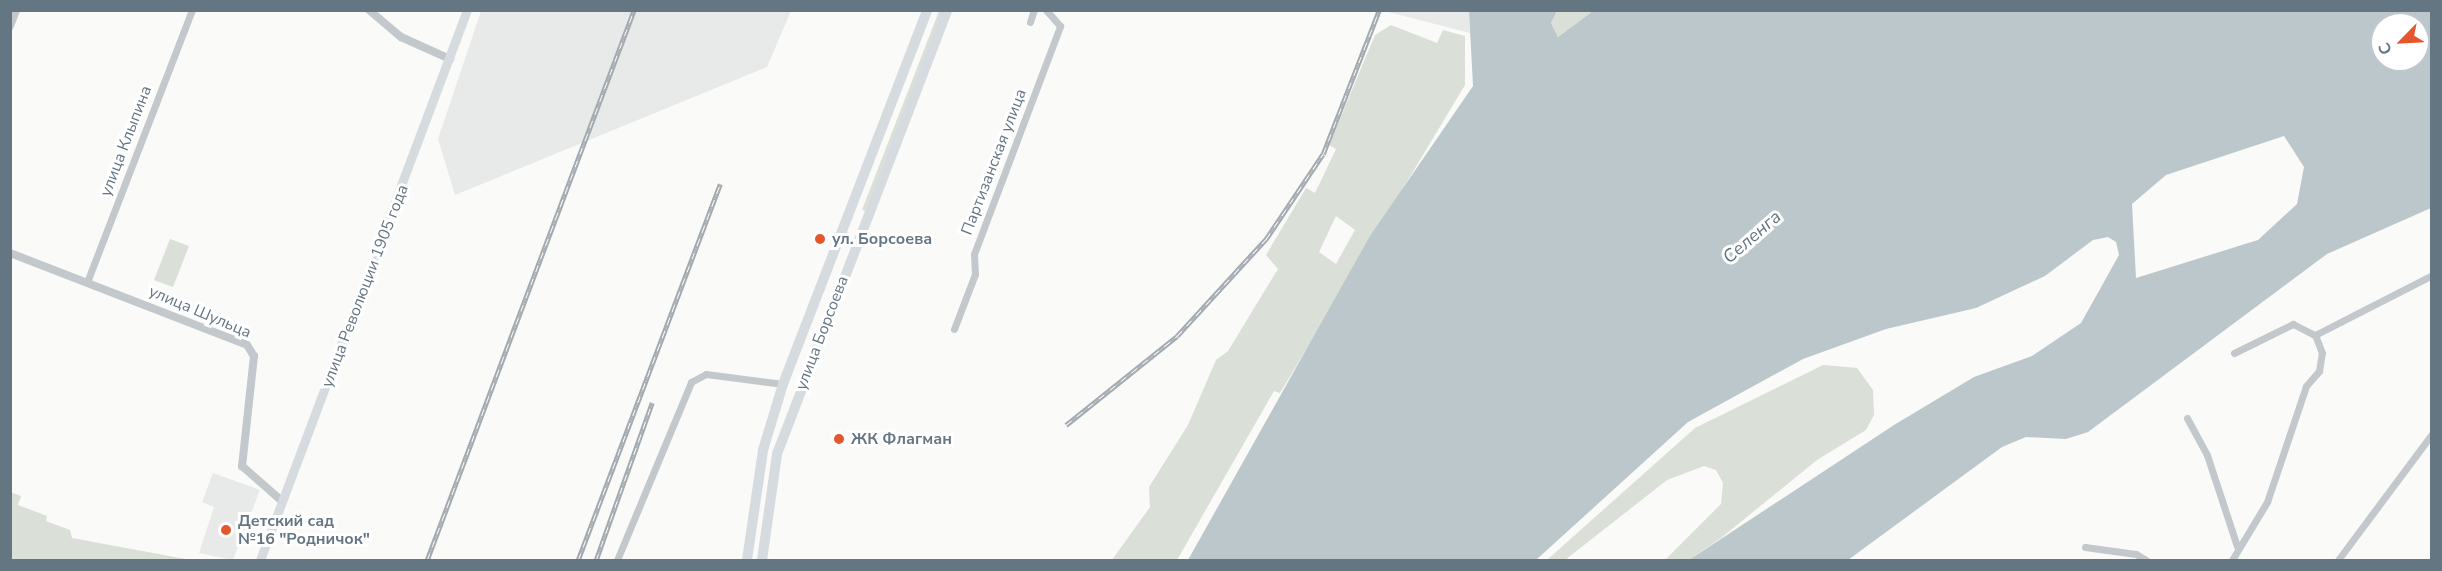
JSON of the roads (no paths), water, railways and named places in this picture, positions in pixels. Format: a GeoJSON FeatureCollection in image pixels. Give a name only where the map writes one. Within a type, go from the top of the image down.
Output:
{"type":"FeatureCollection","features":[{"type":"Feature","properties":{"kind":"main road","name":"улица Революции 1905 года"},"geometry":{"type":"LineString","coordinates":[[260,561],[467,10]]}},
{"type":"Feature","properties":{"kind":"main road","name":"улица Борсоева"},"geometry":{"type":"LineString","coordinates":[[747,561],[763,450],[783,384],[927,10]]}},
{"type":"Feature","properties":{"kind":"main road","name":"улица Борсоева"},"geometry":{"type":"LineString","coordinates":[[762,561],[777,454],[946,10]]}},
{"type":"Feature","properties":{"kind":"main road"},"geometry":{"type":"LineString","coordinates":[[783,384],[800,390]]}},
{"type":"Feature","properties":{"kind":"street"},"geometry":{"type":"LineString","coordinates":[[10,26],[16,10]]}},
{"type":"Feature","properties":{"kind":"street","name":"улица Клыпина"},"geometry":{"type":"LineString","coordinates":[[87,282],[192,10]]}},
{"type":"Feature","properties":{"kind":"street"},"geometry":{"type":"LineString","coordinates":[[369,10],[401,37],[450,58]]}},
{"type":"Feature","properties":{"kind":"street"},"geometry":{"type":"LineString","coordinates":[[1030,22],[1035,10]]}},
{"type":"Feature","properties":{"kind":"street","name":"Партизанская улица"},"geometry":{"type":"LineString","coordinates":[[954,328],[975,274],[974,254],[1060,26],[1046,10]]}},
{"type":"Feature","properties":{"kind":"street","name":"улица Шульца"},"geometry":{"type":"LineString","coordinates":[[10,253],[87,282],[251,350],[242,466],[282,501]]}},
{"type":"Feature","properties":{"kind":"street"},"geometry":{"type":"LineString","coordinates":[[2315,335],[2432,275]]}},
{"type":"Feature","properties":{"kind":"street"},"geometry":{"type":"LineString","coordinates":[[2232,561],[2237,546],[2268,502],[2306,386],[2319,371],[2322,352],[2315,335],[2293,324],[2234,352]]}},
{"type":"Feature","properties":{"kind":"street"},"geometry":{"type":"LineString","coordinates":[[617,561],[691,382],[706,374],[783,384]]}},
{"type":"Feature","properties":{"kind":"street"},"geometry":{"type":"LineString","coordinates":[[2187,418],[2207,455],[2237,546]]}},
{"type":"Feature","properties":{"kind":"street"},"geometry":{"type":"LineString","coordinates":[[2338,561],[2432,434]]}},
{"type":"Feature","properties":{"kind":"street"},"geometry":{"type":"LineString","coordinates":[[2085,547],[2136,554],[2146,561]]}},
{"type":"Feature","properties":{"kind":"water","name":"Селенга"},"geometry":{"type":"Polygon","coordinates":[[[1469,11],[1557,11],[1551,23],[1558,37],[1593,11],[2431,11],[2431,208],[2327,254],[2088,432],[2066,439],[2026,437],[2002,447],[1848,560],[1689,560],[1894,425],[1974,377],[2032,356],[2081,323],[2119,255],[2116,242],[2108,237],[2093,240],[2045,276],[1976,308],[1886,329],[1803,359],[1688,422],[1536,560],[1188,560],[1370,236],[1473,86],[1469,11]],[[2284,136],[2166,175],[2132,204],[2136,278],[2258,240],[2297,204],[2304,167],[2284,136]]]}},
{"type":"Feature","properties":{"kind":"railway"},"geometry":{"type":"LineString","coordinates":[[427,560],[634,10]]}},
{"type":"Feature","properties":{"kind":"railway"},"geometry":{"type":"LineString","coordinates":[[1066,425],[1177,336],[1266,239],[1323,154],[1379,10]]}},
{"type":"Feature","properties":{"kind":"railway"},"geometry":{"type":"LineString","coordinates":[[578,560],[720,184]]}},
{"type":"Feature","properties":{"kind":"railway"},"geometry":{"type":"LineString","coordinates":[[596,560],[652,403]]}},
{"type":"Feature","properties":{"kind":"place","name":"ул. Борсоева"},"geometry":{"type":"Point","coordinates":[820,239]}},
{"type":"Feature","properties":{"kind":"place","name":"ЖК Флагман"},"geometry":{"type":"Point","coordinates":[839,439]}},
{"type":"Feature","properties":{"kind":"place","name":"Детский сад №16 \"Родничок\""},"geometry":{"type":"Point","coordinates":[226,530]}}]}
